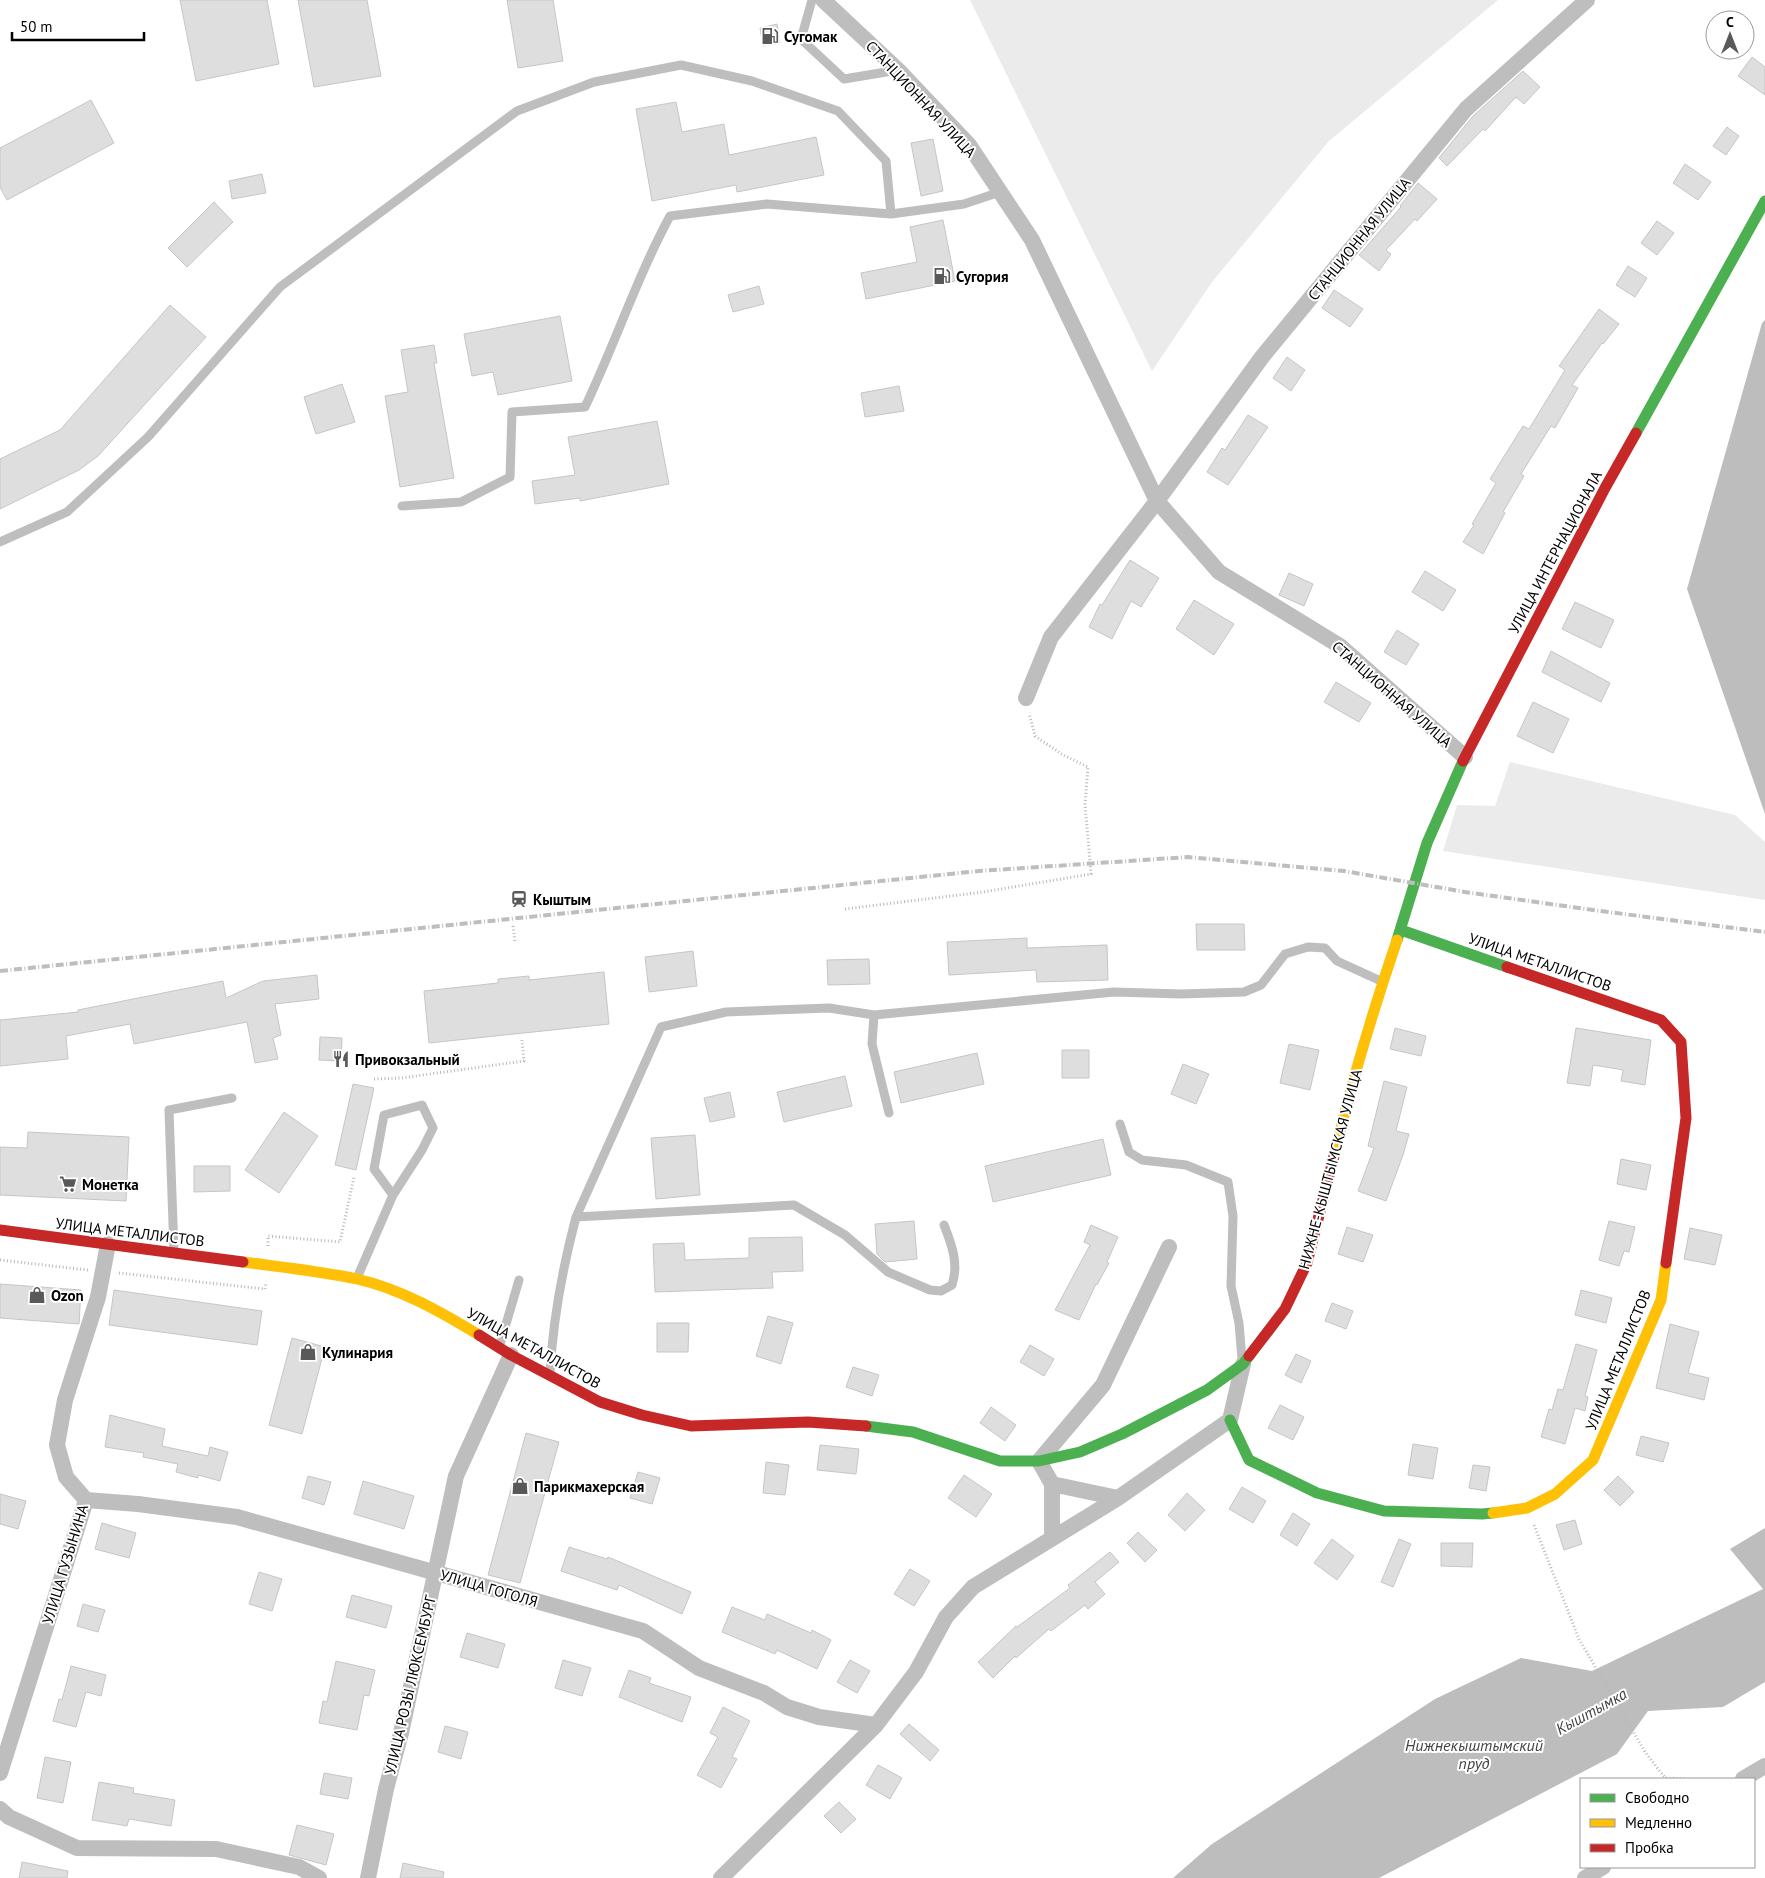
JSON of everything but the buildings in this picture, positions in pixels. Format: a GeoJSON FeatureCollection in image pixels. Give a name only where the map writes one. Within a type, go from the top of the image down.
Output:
{"type":"FeatureCollection","features":[{"type":"Feature","properties":{"kind":"main road","name":"УЛИЦА ИНТЕРНАЦИОНАЛА"},"geometry":{"type":"LineString","coordinates":[[1401,930],[1427,843],[1465,756],[1605,488],[1765,201]]}},
{"type":"Feature","properties":{"kind":"main road","name":"НИЖНЕ-КЫШТЫМСКАЯ УЛИЦА"},"geometry":{"type":"LineString","coordinates":[[1243,1364],[1285,1309],[1307,1263],[1342,1121],[1383,982],[1401,930]]}},
{"type":"Feature","properties":{"kind":"main road","name":"УЛИЦА МЕТАЛЛИСТОВ"},"geometry":{"type":"LineString","coordinates":[[1230,1420],[1249,1460],[1317,1493],[1384,1511],[1482,1514],[1527,1508],[1555,1494],[1593,1460],[1661,1300],[1686,1118],[1681,1042],[1661,1020],[1401,930]]}},
{"type":"Feature","properties":{"kind":"main road","name":"УЛИЦА МЕТАЛЛИСТОВ"},"geometry":{"type":"LineString","coordinates":[[0,1230],[174,1252],[357,1279],[384,1287],[441,1312],[550,1377],[600,1402],[679,1424],[701,1426],[808,1422],[881,1428],[913,1432],[1000,1461],[1038,1461],[1080,1452],[1122,1434],[1207,1390],[1243,1364]]}},
{"type":"Feature","properties":{"kind":"street","name":"СТАНЦИОННАЯ УЛИЦА"},"geometry":{"type":"LineString","coordinates":[[824,0],[898,70],[968,145],[1032,240],[1157,501],[1219,572],[1340,646],[1465,756]]}},
{"type":"Feature","properties":{"kind":"street","name":"СТАНЦИОННАЯ УЛИЦА"},"geometry":{"type":"LineString","coordinates":[[1026,698],[1051,636],[1157,501],[1262,357],[1466,109],[1587,0]]}},
{"type":"Feature","properties":{"kind":"street","name":"УЛИЦА ГУЗЫНИНА"},"geometry":{"type":"LineString","coordinates":[[0,1773],[86,1500],[66,1477],[57,1445],[64,1400],[98,1297],[108,1244]]}},
{"type":"Feature","properties":{"kind":"street"},"geometry":{"type":"LineString","coordinates":[[1052,1538],[1052,1484],[1038,1461],[1103,1385],[1169,1247]]}},
{"type":"Feature","properties":{"kind":"street","name":"УЛИЦА РОЗЫ ЛЮКСЕМБУРГ"},"geometry":{"type":"LineString","coordinates":[[368,1878],[456,1476],[505,1351]]}},
{"type":"Feature","properties":{"kind":"street","name":"НИЖНЕ-КЫШТЫМСКАЯ УЛИЦА"},"geometry":{"type":"LineString","coordinates":[[1230,1420],[1243,1364]]}},
{"type":"Feature","properties":{"kind":"street"},"geometry":{"type":"LineString","coordinates":[[721,1878],[876,1724],[916,1672],[946,1617],[973,1587],[1118,1498],[1230,1420]]}},
{"type":"Feature","properties":{"kind":"street"},"geometry":{"type":"LineString","coordinates":[[1052,1484],[1118,1498]]}},
{"type":"Feature","properties":{"kind":"street","name":"УЛИЦА ГОГОЛЯ"},"geometry":{"type":"LineString","coordinates":[[86,1500],[138,1504],[237,1517],[643,1631],[699,1668],[764,1693],[787,1707],[819,1718],[876,1724]]}},
{"type":"Feature","properties":{"kind":"street"},"geometry":{"type":"LineString","coordinates":[[1745,1778],[1765,1766]]}},
{"type":"Feature","properties":{"kind":"street"},"geometry":{"type":"LineString","coordinates":[[0,1809],[9,1817],[77,1848],[216,1849],[299,1867],[320,1878]]}},
{"type":"Feature","properties":{"kind":"street"},"geometry":{"type":"LineString","coordinates":[[1585,1878],[1600,1868]]}},
{"type":"Feature","properties":{"kind":"lane"},"geometry":{"type":"LineString","coordinates":[[812,0],[801,38],[844,79],[898,70]]}},
{"type":"Feature","properties":{"kind":"lane"},"geometry":{"type":"LineString","coordinates":[[0,542],[67,512],[148,437],[280,287],[517,112],[594,82],[681,65],[752,81],[838,111],[886,161],[891,214]]}},
{"type":"Feature","properties":{"kind":"lane"},"geometry":{"type":"LineString","coordinates":[[402,506],[461,502],[510,477],[512,412],[585,407],[604,367],[650,252],[670,216],[767,204],[891,214],[964,204],[1000,192]]}},
{"type":"Feature","properties":{"kind":"lane"},"geometry":{"type":"LineString","coordinates":[[550,1377],[552,1333],[561,1275],[576,1218],[661,1027],[726,1012],[829,1008],[874,1015],[1114,992],[1182,994],[1244,992],[1261,985],[1285,954],[1308,947],[1325,948],[1336,961],[1383,982]]}},
{"type":"Feature","properties":{"kind":"lane"},"geometry":{"type":"LineString","coordinates":[[874,1015],[872,1044],[890,1113]]}},
{"type":"Feature","properties":{"kind":"lane"},"geometry":{"type":"LineString","coordinates":[[174,1252],[169,1110],[232,1098]]}},
{"type":"Feature","properties":{"kind":"lane"},"geometry":{"type":"LineString","coordinates":[[357,1279],[392,1195],[422,1150],[433,1128],[422,1105],[384,1114],[374,1169],[392,1195]]}},
{"type":"Feature","properties":{"kind":"lane"},"geometry":{"type":"LineString","coordinates":[[1120,1124],[1129,1152],[1142,1160],[1186,1164],[1228,1182],[1233,1216],[1231,1286],[1239,1323],[1243,1364]]}},
{"type":"Feature","properties":{"kind":"lane"},"geometry":{"type":"LineString","coordinates":[[576,1218],[794,1205],[844,1235],[888,1272],[930,1290],[941,1291],[952,1285],[956,1274],[953,1248],[944,1225]]}},
{"type":"Feature","properties":{"kind":"lane"},"geometry":{"type":"LineString","coordinates":[[505,1351],[520,1280]]}},
{"type":"Feature","properties":{"kind":"path"},"geometry":{"type":"LineString","coordinates":[[844,909],[983,892],[1090,874],[1085,804],[1088,766],[1064,755],[1035,736],[1026,698]]}},
{"type":"Feature","properties":{"kind":"path"},"geometry":{"type":"LineString","coordinates":[[513,926],[515,942]]}},
{"type":"Feature","properties":{"kind":"path"},"geometry":{"type":"LineString","coordinates":[[374,1079],[401,1078],[524,1061],[522,1040]]}},
{"type":"Feature","properties":{"kind":"path"},"geometry":{"type":"LineString","coordinates":[[1527,1508],[1578,1639],[1645,1752],[1665,1778]]}},
{"type":"Feature","properties":{"kind":"shaded area"},"geometry":{"type":"Polygon","coordinates":[[[970,0],[1498,0],[1329,141],[1212,282],[1152,371],[970,0]]]}},
{"type":"Feature","properties":{"kind":"shaded area"},"geometry":{"type":"Polygon","coordinates":[[[1510,762],[1735,815],[1765,842],[1765,900],[1443,851],[1457,805],[1495,806],[1510,762]]]}},
{"type":"Feature","properties":{"kind":"water"},"geometry":{"type":"Polygon","coordinates":[[[1765,320],[1765,814],[1687,589],[1762,323],[1765,320]]]}},
{"type":"Feature","properties":{"kind":"water","name":"Нижнекыштымский пруд"},"geometry":{"type":"Polygon","coordinates":[[[1765,1528],[1765,1682],[1723,1707],[1648,1711],[1617,1754],[1379,1878],[1173,1878],[1212,1844],[1435,1699],[1521,1658],[1592,1671],[1763,1589],[1730,1549],[1765,1528]]]}},
{"type":"Feature","properties":{"kind":"railway"},"geometry":{"type":"LineString","coordinates":[[0,971],[979,871],[1188,857],[1344,871],[1465,892],[1765,932]]}},
{"type":"Feature","properties":{"kind":"traffic: fast"},"geometry":{"type":"LineString","coordinates":[[1636,433],[1765,201]]}},
{"type":"Feature","properties":{"kind":"traffic: fast"},"geometry":{"type":"LineString","coordinates":[[1397,940],[1427,843],[1463,761]]}},
{"type":"Feature","properties":{"kind":"traffic: fast"},"geometry":{"type":"LineString","coordinates":[[1401,930],[1507,967]]}},
{"type":"Feature","properties":{"kind":"traffic: fast"},"geometry":{"type":"LineString","coordinates":[[866,1426],[913,1432],[1000,1461],[1039,1461],[1080,1452],[1122,1434],[1207,1390],[1243,1364],[1249,1356]]}},
{"type":"Feature","properties":{"kind":"traffic: fast"},"geometry":{"type":"LineString","coordinates":[[1230,1420],[1249,1460],[1317,1493],[1384,1511],[1493,1513]]}},
{"type":"Feature","properties":{"kind":"traffic: slow"},"geometry":{"type":"LineString","coordinates":[[1334,1156],[1363,1047],[1397,940]]}},
{"type":"Feature","properties":{"kind":"traffic: slow"},"geometry":{"type":"LineString","coordinates":[[243,1262],[301,1269],[373,1283],[420,1302],[479,1335]]}},
{"type":"Feature","properties":{"kind":"traffic: slow"},"geometry":{"type":"LineString","coordinates":[[1493,1513],[1527,1508],[1555,1494],[1593,1460],[1661,1300],[1666,1263]]}},
{"type":"Feature","properties":{"kind":"traffic: jam"},"geometry":{"type":"LineString","coordinates":[[1463,761],[1605,488],[1636,433]]}},
{"type":"Feature","properties":{"kind":"traffic: jam"},"geometry":{"type":"LineString","coordinates":[[1507,967],[1661,1020],[1681,1042],[1686,1118],[1666,1263]]}},
{"type":"Feature","properties":{"kind":"traffic: jam"},"geometry":{"type":"LineString","coordinates":[[1249,1356],[1285,1309],[1307,1263],[1334,1156]]}},
{"type":"Feature","properties":{"kind":"traffic: jam"},"geometry":{"type":"LineString","coordinates":[[0,1230],[243,1262]]}},
{"type":"Feature","properties":{"kind":"traffic: jam"},"geometry":{"type":"LineString","coordinates":[[479,1335],[511,1355],[600,1402],[642,1415],[691,1426],[808,1422],[866,1426]]}},
{"type":"Feature","properties":{"kind":"place","name":"Сугомак"},"geometry":{"type":"Point","coordinates":[770,36]}},
{"type":"Feature","properties":{"kind":"place","name":"Сугория"},"geometry":{"type":"Point","coordinates":[942,276]}},
{"type":"Feature","properties":{"kind":"place","name":"Кыштым"},"geometry":{"type":"Point","coordinates":[519,899]}},
{"type":"Feature","properties":{"kind":"place","name":"Привокзальный"},"geometry":{"type":"Point","coordinates":[341,1059]}},
{"type":"Feature","properties":{"kind":"place","name":"Монетка"},"geometry":{"type":"Point","coordinates":[68,1184]}},
{"type":"Feature","properties":{"kind":"place","name":"Ozon"},"geometry":{"type":"Point","coordinates":[37,1295]}},
{"type":"Feature","properties":{"kind":"place","name":"Кулинария"},"geometry":{"type":"Point","coordinates":[308,1352]}},
{"type":"Feature","properties":{"kind":"place","name":"Парикмахерская"},"geometry":{"type":"Point","coordinates":[520,1486]}},
{"type":"Feature","properties":{"kind":"water label","name":"Кыштымка"},"geometry":{"type":"Point","coordinates":[1591,1711]}}]}
